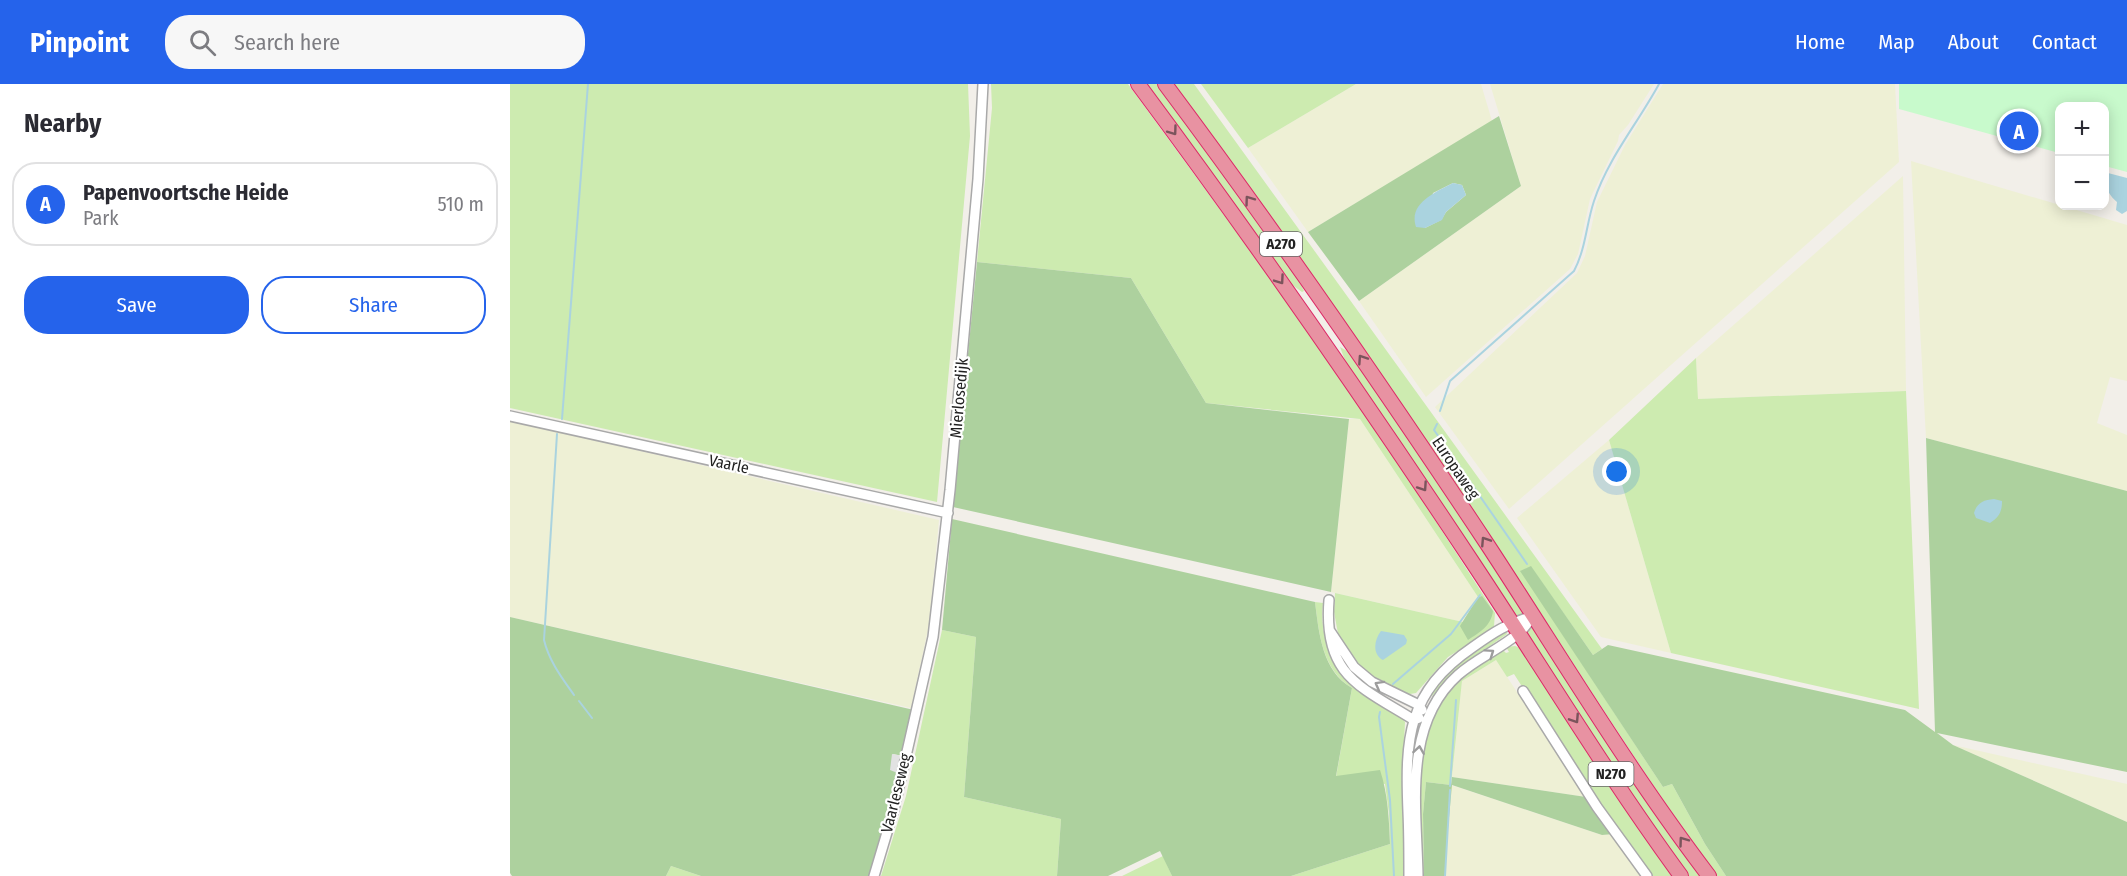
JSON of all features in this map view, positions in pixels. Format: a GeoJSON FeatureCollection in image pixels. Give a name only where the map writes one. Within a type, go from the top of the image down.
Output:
{"type":"FeatureCollection","features":[{"type":"Feature","properties":{"kind":"highway","name":"A270"},"geometry":{"type":"LineString","coordinates":[[1138,84],[1364,400],[1516,627]]}},
{"type":"Feature","properties":{"kind":"highway","name":"Europaweg"},"geometry":{"type":"LineString","coordinates":[[1165,84],[1329,310],[1424,449],[1609,733],[1709,876]]}},
{"type":"Feature","properties":{"kind":"highway","name":"N270"},"geometry":{"type":"LineString","coordinates":[[1516,627],[1628,801],[1681,876]]}},
{"type":"Feature","properties":{"kind":"street","name":"Mierlosedijk"},"geometry":{"type":"LineString","coordinates":[[917,710],[933,637],[948,513],[978,179],[983,84]]}},
{"type":"Feature","properties":{"kind":"street","name":"Vaarle"},"geometry":{"type":"LineString","coordinates":[[510,416],[948,513]]}},
{"type":"Feature","properties":{"kind":"street"},"geometry":{"type":"LineString","coordinates":[[1329,600],[1331,648],[1345,673],[1362,687],[1414,720],[1427,716]]}},
{"type":"Feature","properties":{"kind":"street"},"geometry":{"type":"LineString","coordinates":[[1409,876],[1406,758],[1419,705],[1433,684],[1458,657],[1533,616]]}},
{"type":"Feature","properties":{"kind":"street"},"geometry":{"type":"LineString","coordinates":[[1418,876],[1417,762],[1427,716],[1439,696],[1461,672],[1516,627]]}},
{"type":"Feature","properties":{"kind":"street"},"geometry":{"type":"LineString","coordinates":[[1329,630],[1354,667],[1372,682],[1419,705],[1427,716]]}},
{"type":"Feature","properties":{"kind":"street"},"geometry":{"type":"LineString","coordinates":[[1523,691],[1597,807],[1647,876]]}},
{"type":"Feature","properties":{"kind":"street","name":"Vaarleseweg"},"geometry":{"type":"LineString","coordinates":[[874,876],[894,809],[917,710]]}},
{"type":"Feature","properties":{"kind":"green space"},"geometry":{"type":"Polygon","coordinates":[[[510,84],[968,84],[970,136],[937,502],[510,408],[510,84]]]}},
{"type":"Feature","properties":{"kind":"green space"},"geometry":{"type":"Polygon","coordinates":[[[991,84],[1128,84],[1290,305],[1389,449],[1495,613],[1494,626],[1491,630],[1448,657],[1416,693],[1404,695],[1364,674],[1339,639],[1334,612],[1335,593],[1463,622],[1482,596],[1478,597],[1360,419],[1206,403],[1131,278],[977,262],[992,108],[991,84]]]}},
{"type":"Feature","properties":{"kind":"green space"},"geometry":{"type":"Polygon","coordinates":[[[1143,84],[1160,84],[1300,277],[1298,279],[1304,291],[1289,285],[1143,84]]]}},
{"type":"Feature","properties":{"kind":"green space"},"geometry":{"type":"Polygon","coordinates":[[[1174,84],[1194,84],[1602,649],[1593,655],[1531,567],[1521,571],[1663,787],[1672,784],[1705,844],[1726,876],[1717,876],[1633,756],[1500,551],[1381,374],[1174,84]]]}},
{"type":"Feature","properties":{"kind":"green space"},"geometry":{"type":"Polygon","coordinates":[[[1201,84],[1356,84],[1248,148],[1201,84]]]}},
{"type":"Feature","properties":{"kind":"green space"},"geometry":{"type":"Polygon","coordinates":[[[1356,84],[1481,84],[1492,121],[1308,232],[1248,148],[1356,84]]]}},
{"type":"Feature","properties":{"kind":"green space"},"geometry":{"type":"Polygon","coordinates":[[[1490,84],[1654,84],[1619,135],[1590,199],[1578,254],[1570,269],[1426,397],[1359,301],[1521,186],[1490,84]]]}},
{"type":"Feature","properties":{"kind":"green space"},"geometry":{"type":"Polygon","coordinates":[[[1663,84],[1895,84],[1899,162],[1509,509],[1435,407],[1577,273],[1585,256],[1597,202],[1625,145],[1663,84]]]}},
{"type":"Feature","properties":{"kind":"green space"},"geometry":{"type":"Polygon","coordinates":[[[1899,84],[2127,84],[2127,172],[2109,167],[2109,102],[2055,102],[2055,152],[1899,109],[1899,84]]]}},
{"type":"Feature","properties":{"kind":"green space"},"geometry":{"type":"Polygon","coordinates":[[[1499,116],[1521,186],[1359,301],[1308,232],[1499,116]],[[1453,183],[1433,193],[1425,228],[1441,220],[1446,212],[1466,195],[1462,185],[1453,183]]]}},
{"type":"Feature","properties":{"kind":"green space"},"geometry":{"type":"Polygon","coordinates":[[[1911,161],[2055,204],[2055,210],[2076,210],[2127,225],[2127,381],[2110,377],[2097,423],[2127,435],[2127,491],[1926,438],[1911,161]]]}},
{"type":"Feature","properties":{"kind":"green space"},"geometry":{"type":"Polygon","coordinates":[[[1903,176],[1906,391],[1698,399],[1696,358],[1903,176]]]}},
{"type":"Feature","properties":{"kind":"green space"},"geometry":{"type":"Polygon","coordinates":[[[977,262],[1131,278],[1206,403],[1349,419],[1331,592],[953,507],[977,262]]]}},
{"type":"Feature","properties":{"kind":"green space"},"geometry":{"type":"Polygon","coordinates":[[[1340,347],[1353,357],[1418,448],[1524,613],[1515,618],[1345,365],[1340,347]]]}},
{"type":"Feature","properties":{"kind":"green space"},"geometry":{"type":"Polygon","coordinates":[[[1696,358],[1698,399],[1906,391],[1919,709],[1671,653],[1609,440],[1696,358]]]}},
{"type":"Feature","properties":{"kind":"green space"},"geometry":{"type":"Polygon","coordinates":[[[1349,419],[1360,419],[1478,597],[1463,622],[1331,592],[1349,419]]]}},
{"type":"Feature","properties":{"kind":"green space"},"geometry":{"type":"Polygon","coordinates":[[[510,421],[939,520],[929,625],[911,708],[510,617],[510,421]]]}},
{"type":"Feature","properties":{"kind":"green space"},"geometry":{"type":"Polygon","coordinates":[[[1926,438],[2127,491],[2127,772],[1937,733],[1953,745],[2127,822],[2127,876],[1726,876],[1705,844],[1672,784],[1663,787],[1520,571],[1531,566],[1593,655],[1608,645],[1905,710],[1935,732],[1926,438]]]}},
{"type":"Feature","properties":{"kind":"green space"},"geometry":{"type":"Polygon","coordinates":[[[1609,440],[1671,653],[1601,637],[1517,518],[1609,440]]]}},
{"type":"Feature","properties":{"kind":"green space"},"geometry":{"type":"Polygon","coordinates":[[[952,519],[1315,602],[1321,638],[1328,661],[1342,681],[1352,688],[1336,776],[1380,770],[1389,816],[1390,844],[1291,876],[1172,876],[1160,851],[1108,876],[1057,876],[1061,819],[964,797],[976,637],[942,630],[952,519]]]}},
{"type":"Feature","properties":{"kind":"green space"},"geometry":{"type":"Polygon","coordinates":[[[1482,596],[1493,611],[1492,616],[1484,628],[1468,640],[1460,626],[1478,597],[1482,596]]]}},
{"type":"Feature","properties":{"kind":"green space"},"geometry":{"type":"Polygon","coordinates":[[[1315,602],[1323,603],[1324,633],[1328,647],[1341,672],[1362,693],[1374,702],[1395,712],[1405,722],[1402,786],[1406,815],[1408,876],[1291,876],[1390,844],[1385,784],[1336,777],[1352,688],[1334,671],[1328,661],[1321,638],[1315,602]]]}},
{"type":"Feature","properties":{"kind":"green space"},"geometry":{"type":"Polygon","coordinates":[[[510,617],[914,710],[903,756],[893,754],[900,774],[872,876],[701,876],[671,866],[666,876],[512,876],[510,873],[510,617]]]}},
{"type":"Feature","properties":{"kind":"green space"},"geometry":{"type":"Polygon","coordinates":[[[1532,627],[1590,718],[1603,731],[1704,876],[1687,876],[1665,847],[1524,632],[1532,627]]]}},
{"type":"Feature","properties":{"kind":"green space"},"geometry":{"type":"Polygon","coordinates":[[[942,630],[976,637],[964,797],[1061,819],[1057,876],[881,876],[906,796],[942,630]]]}},
{"type":"Feature","properties":{"kind":"green space"},"geometry":{"type":"Polygon","coordinates":[[[1505,630],[1507,634],[1464,664],[1432,696],[1430,694],[1453,665],[1505,630]]]}},
{"type":"Feature","properties":{"kind":"green space"},"geometry":{"type":"Polygon","coordinates":[[[1506,647],[1521,648],[1616,795],[1672,876],[1649,876],[1514,674],[1507,677],[1496,660],[1462,681],[1451,785],[1426,782],[1423,814],[1424,876],[1419,876],[1419,771],[1423,745],[1431,720],[1443,697],[1460,677],[1502,649],[1506,653],[1509,652],[1506,647]]]}},
{"type":"Feature","properties":{"kind":"green space"},"geometry":{"type":"Polygon","coordinates":[[[1496,660],[1586,797],[1452,777],[1462,681],[1496,660]]]}},
{"type":"Feature","properties":{"kind":"green space"},"geometry":{"type":"Polygon","coordinates":[[[1953,745],[2127,784],[2127,822],[1953,745]]]}},
{"type":"Feature","properties":{"kind":"green space"},"geometry":{"type":"Polygon","coordinates":[[[1452,777],[1586,797],[1614,834],[1602,835],[1452,785],[1446,876],[1424,876],[1423,814],[1426,782],[1451,785],[1452,777]]]}},
{"type":"Feature","properties":{"kind":"green space"},"geometry":{"type":"Polygon","coordinates":[[[1451,785],[1602,835],[1614,834],[1642,876],[1446,876],[1451,785]]]}},
{"type":"Feature","properties":{"kind":"green space"},"geometry":{"type":"Polygon","coordinates":[[[1163,856],[1172,876],[1122,876],[1163,856]]]}},
{"type":"Feature","properties":{"kind":"green space"},"geometry":{"type":"Polygon","coordinates":[[[671,866],[701,876],[666,876],[671,866]]]}},
{"type":"Feature","properties":{"kind":"shaded area"},"geometry":{"type":"Polygon","coordinates":[[[892,754],[903,756],[900,774],[890,770],[892,754]]]}},
{"type":"Feature","properties":{"kind":"water"},"geometry":{"type":"Polygon","coordinates":[[[2109,173],[2127,178],[2127,211],[2122,214],[2116,210],[2117,202],[2111,196],[2109,173]]]}},
{"type":"Feature","properties":{"kind":"water"},"geometry":{"type":"Polygon","coordinates":[[[1453,183],[1462,185],[1466,195],[1446,212],[1442,220],[1425,228],[1416,227],[1416,211],[1425,199],[1453,183]]]}},
{"type":"Feature","properties":{"kind":"water"},"geometry":{"type":"Polygon","coordinates":[[[1994,499],[2002,501],[2001,511],[1996,519],[1990,523],[1976,518],[1974,513],[1979,504],[1994,499]]]}},
{"type":"Feature","properties":{"kind":"water"},"geometry":{"type":"Polygon","coordinates":[[[1381,631],[1404,635],[1407,640],[1406,644],[1383,660],[1377,654],[1375,647],[1381,631]]]}},
{"type":"Feature","properties":{"kind":"waterway"},"geometry":{"type":"LineString","coordinates":[[562,419],[588,84]]}},
{"type":"Feature","properties":{"kind":"waterway"},"geometry":{"type":"LineString","coordinates":[[1440,411],[1450,381],[1574,271],[1600,185],[1615,155],[1659,84]]}},
{"type":"Feature","properties":{"kind":"waterway"},"geometry":{"type":"LineString","coordinates":[[1437,424],[1434,430],[1527,564]]}},
{"type":"Feature","properties":{"kind":"waterway"},"geometry":{"type":"LineString","coordinates":[[557,434],[544,640],[553,662],[574,695]]}},
{"type":"Feature","properties":{"kind":"waterway"},"geometry":{"type":"LineString","coordinates":[[1393,684],[1451,634],[1480,595]]}},
{"type":"Feature","properties":{"kind":"waterway"},"geometry":{"type":"LineString","coordinates":[[1450,786],[1456,700]]}},
{"type":"Feature","properties":{"kind":"waterway"},"geometry":{"type":"LineString","coordinates":[[579,701],[592,718]]}},
{"type":"Feature","properties":{"kind":"waterway"},"geometry":{"type":"LineString","coordinates":[[1380,712],[1390,800],[1394,876]]}},
{"type":"Feature","properties":{"kind":"waterway"},"geometry":{"type":"LineString","coordinates":[[1445,876],[1450,790]]}},
{"type":"Feature","properties":{"kind":"place","name":"Papenvoortsche Heide"},"geometry":{"type":"Point","coordinates":[2019,131]}}]}
